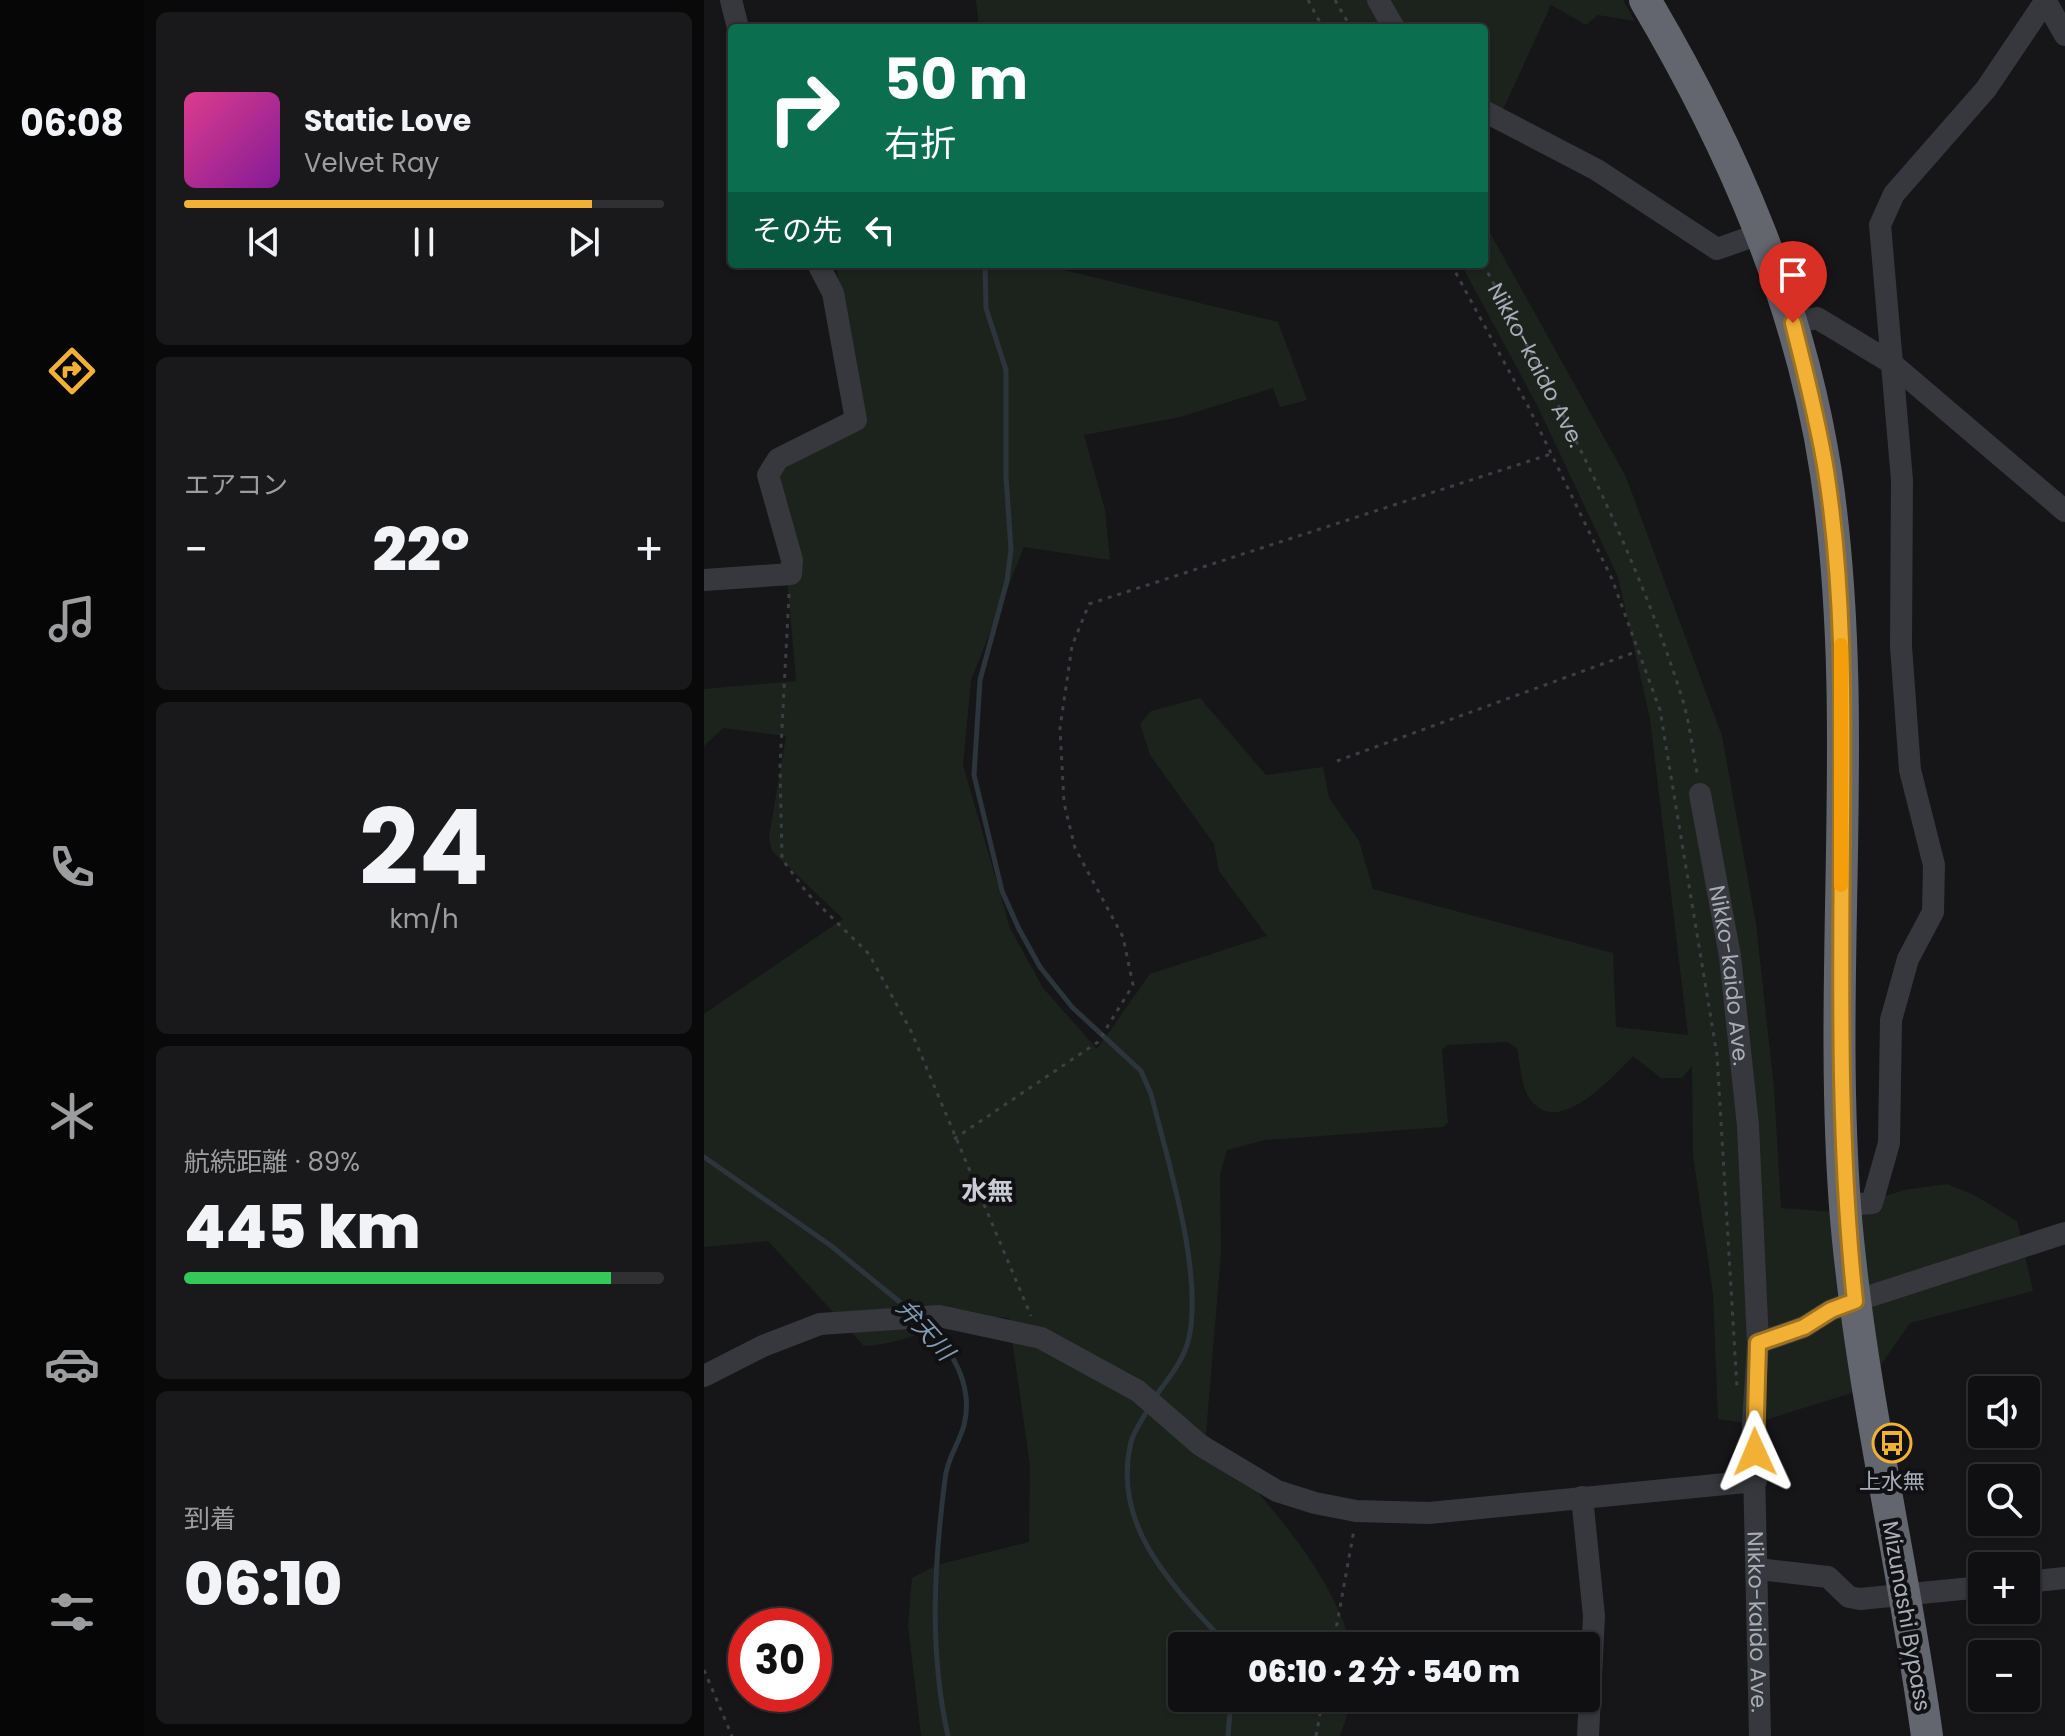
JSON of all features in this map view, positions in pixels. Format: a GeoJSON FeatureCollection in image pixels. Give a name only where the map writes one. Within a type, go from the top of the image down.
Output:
{"type":"FeatureCollection","features":[{"type":"Feature","properties":{"kind":"highway","name":"Mizunashi Bypass"},"geometry":{"type":"LineString","coordinates":[[1645,0],[1700,94],[1762,233],[1793,323],[1826,471],[1840,633],[1841,1095],[1845,1205],[1870,1405],[1906,1596],[1927,1736]]}},
{"type":"Feature","properties":{"kind":"street"},"geometry":{"type":"LineString","coordinates":[[731,0],[737,24]]}},
{"type":"Feature","properties":{"kind":"street"},"geometry":{"type":"LineString","coordinates":[[1378,0],[1392,24]]}},
{"type":"Feature","properties":{"kind":"street"},"geometry":{"type":"LineString","coordinates":[[1845,1205],[1872,1203],[1878,1194],[1889,1143],[1891,1020],[1908,959],[1933,912],[1934,865],[1909,755],[1901,646],[1902,480],[1880,225],[1894,194],[1986,89],[2046,0],[2065,35]]}},
{"type":"Feature","properties":{"kind":"street"},"geometry":{"type":"LineString","coordinates":[[1488,113],[1597,170],[1717,249],[1762,233]]}},
{"type":"Feature","properties":{"kind":"street"},"geometry":{"type":"LineString","coordinates":[[704,580],[791,574],[792,560],[768,475],[769,467],[778,459],[856,420],[833,293],[820,268]]}},
{"type":"Feature","properties":{"kind":"street"},"geometry":{"type":"LineString","coordinates":[[1793,323],[1817,318],[1890,362],[2065,511]]}},
{"type":"Feature","properties":{"kind":"street","name":"Nikko-kaido Ave."},"geometry":{"type":"LineString","coordinates":[[1700,794],[1730,956],[1748,1126],[1758,1343],[1753,1424],[1760,1736]]}},
{"type":"Feature","properties":{"kind":"street"},"geometry":{"type":"LineString","coordinates":[[1758,1343],[1804,1327],[1831,1310],[1855,1301],[2065,1233]]}},
{"type":"Feature","properties":{"kind":"street"},"geometry":{"type":"LineString","coordinates":[[704,1376],[763,1346],[820,1324],[939,1316],[1041,1338],[1138,1391],[1200,1445],[1277,1491],[1356,1511],[1429,1513],[1756,1481]]}},
{"type":"Feature","properties":{"kind":"street"},"geometry":{"type":"LineString","coordinates":[[1582,1497],[1594,1616],[1588,1736]]}},
{"type":"Feature","properties":{"kind":"street"},"geometry":{"type":"LineString","coordinates":[[1758,1569],[1828,1577],[1849,1597],[1860,1599],[1968,1589]]}},
{"type":"Feature","properties":{"kind":"street"},"geometry":{"type":"LineString","coordinates":[[2040,1581],[2065,1578]]}},
{"type":"Feature","properties":{"kind":"path"},"geometry":{"type":"LineString","coordinates":[[1308,0],[1321,24]]}},
{"type":"Feature","properties":{"kind":"path"},"geometry":{"type":"LineString","coordinates":[[1335,0],[1349,24]]}},
{"type":"Feature","properties":{"kind":"path"},"geometry":{"type":"LineString","coordinates":[[1453,268],[1551,454],[1612,579],[1660,710],[1717,1055],[1728,1196],[1734,1382],[1753,1424]]}},
{"type":"Feature","properties":{"kind":"path","name":"Nikko-kaido Ave."},"geometry":{"type":"LineString","coordinates":[[1485,268],[1555,396],[1622,533],[1684,703],[1700,794]]}},
{"type":"Feature","properties":{"kind":"path"},"geometry":{"type":"LineString","coordinates":[[954,1139],[1098,1042],[1133,985],[1123,937],[1075,848],[1064,803],[1060,728],[1072,646],[1089,604],[1551,454]]}},
{"type":"Feature","properties":{"kind":"path"},"geometry":{"type":"LineString","coordinates":[[791,574],[780,766],[782,859],[807,893],[869,954],[911,1031],[954,1139],[1041,1338]]}},
{"type":"Feature","properties":{"kind":"path"},"geometry":{"type":"LineString","coordinates":[[1337,761],[1638,651]]}},
{"type":"Feature","properties":{"kind":"path"},"geometry":{"type":"LineString","coordinates":[[1335,1632],[1356,1511]]}},
{"type":"Feature","properties":{"kind":"path"},"geometry":{"type":"LineString","coordinates":[[704,1670],[732,1736]]}},
{"type":"Feature","properties":{"kind":"path"},"geometry":{"type":"LineString","coordinates":[[1316,1736],[1320,1712]]}},
{"type":"Feature","properties":{"kind":"shaded area"},"geometry":{"type":"Polygon","coordinates":[[[976,0],[1623,0],[1635,21],[1598,15],[1586,25],[1551,5],[1495,127],[1488,125],[1488,24],[979,24],[976,0]]]}},
{"type":"Feature","properties":{"kind":"shaded area"},"geometry":{"type":"Polygon","coordinates":[[[1488,229],[1626,477],[1722,736],[1756,924],[1774,1088],[1781,1208],[1834,1212],[1904,1190],[1947,1184],[1974,1195],[2017,1221],[2033,1291],[1910,1323],[1864,1389],[1753,1424],[1718,1419],[1713,1294],[1693,1155],[1692,1066],[1682,1078],[1661,1078],[1633,1056],[1583,1101],[1553,1112],[1540,1108],[1528,1096],[1517,1048],[1507,1042],[1447,1045],[1442,1050],[1448,1122],[1443,1127],[1265,1140],[1227,1150],[1220,1175],[1221,1253],[1206,1434],[1291,1532],[1326,1586],[1347,1632],[1168,1632],[1168,1712],[1348,1712],[1340,1736],[921,1736],[908,1625],[912,1578],[937,1565],[1029,1542],[1030,1466],[1009,1318],[973,1319],[901,1340],[864,1346],[768,1241],[704,1247],[704,1014],[843,919],[772,851],[769,837],[786,736],[723,728],[704,746],[704,689],[796,681],[778,472],[862,422],[837,268],[1055,268],[1278,322],[1307,400],[1280,407],[1273,388],[1180,417],[1084,435],[1105,510],[1110,560],[1024,547],[971,680],[963,765],[1010,928],[1043,988],[1097,1049],[1150,974],[1267,936],[1219,871],[1214,844],[1150,755],[1140,724],[1151,711],[1200,698],[1266,775],[1323,767],[1329,798],[1359,841],[1373,889],[1613,953],[1616,1027],[1688,1035],[1650,719],[1618,577],[1537,405],[1463,268],[1488,268],[1488,229]]]}},
{"type":"Feature","properties":{"kind":"waterway"},"geometry":{"type":"LineString","coordinates":[[985,268],[986,308],[1006,370],[1006,476],[1011,550],[1007,581],[980,680],[974,775],[1002,891],[1040,967],[1072,1007],[1141,1071],[1151,1094],[1182,1216],[1188,1249],[1192,1311],[1189,1338],[1183,1354],[1155,1397]]}},
{"type":"Feature","properties":{"kind":"waterway","name":"弁天川"},"geometry":{"type":"LineString","coordinates":[[704,1157],[830,1245],[912,1312]]}},
{"type":"Feature","properties":{"kind":"waterway","name":"弁天川"},"geometry":{"type":"LineString","coordinates":[[925,1324],[952,1357],[966,1397],[965,1422],[945,1479],[936,1576],[938,1672],[948,1736]]}},
{"type":"Feature","properties":{"kind":"waterway"},"geometry":{"type":"LineString","coordinates":[[1148,1409],[1132,1438],[1127,1471],[1129,1498],[1136,1523],[1162,1570],[1215,1632]]}},
{"type":"Feature","properties":{"kind":"waterway"},"geometry":{"type":"LineString","coordinates":[[1228,1736],[1230,1712]]}},
{"type":"Feature","properties":{"kind":"slow traffic"},"geometry":{"type":"LineString","coordinates":[[1841,645],[1841,885]]}},
{"type":"Feature","properties":{"kind":"place","name":"上水無"},"geometry":{"type":"Point","coordinates":[1892,1443]}},
{"type":"Feature","properties":{"kind":"district","name":"水無"},"geometry":{"type":"Point","coordinates":[987,1191]}},
{"type":"Feature","properties":{"kind":"route"},"geometry":{"type":"LineString","coordinates":[[1755,1452],[1753,1424],[1758,1343],[1804,1327],[1831,1310],[1855,1301],[1845,1205],[1841,1111],[1841,648],[1836,568],[1826,471],[1793,323]]}}]}
